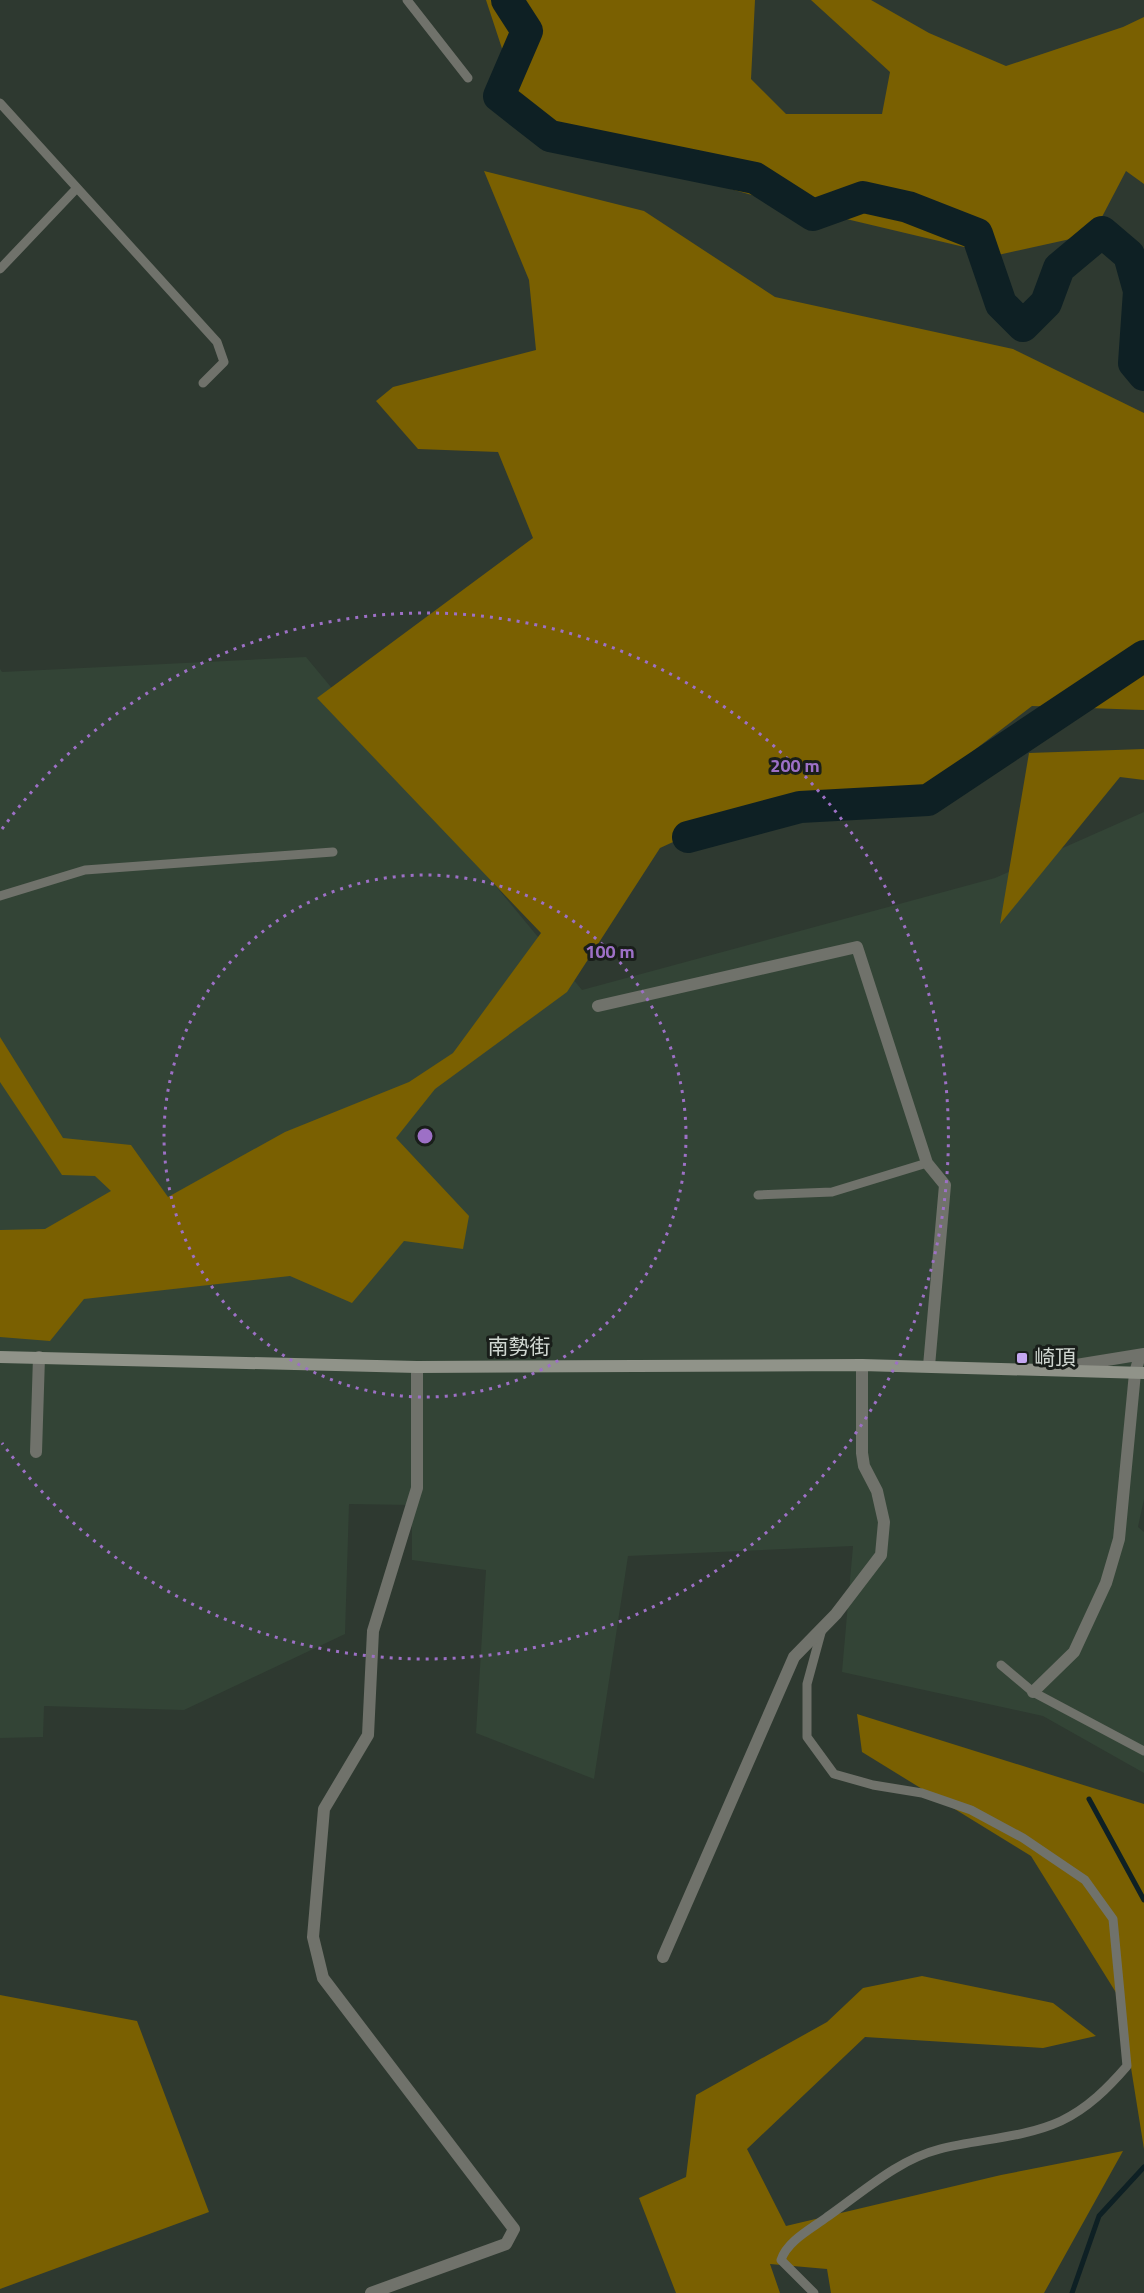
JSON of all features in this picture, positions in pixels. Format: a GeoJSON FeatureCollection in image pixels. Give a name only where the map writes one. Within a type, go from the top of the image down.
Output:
{"type":"FeatureCollection","features":[{"type":"Feature","properties":{"kind":"main road","name":"南勢街"},"geometry":{"type":"LineString","coordinates":[[0,1357],[417,1367],[862,1365],[1039,1372],[1139,1373]]}},
{"type":"Feature","properties":{"kind":"street"},"geometry":{"type":"LineString","coordinates":[[598,1006],[857,947],[927,1163],[945,1185],[929,1366]]}},
{"type":"Feature","properties":{"kind":"street"},"geometry":{"type":"LineString","coordinates":[[1033,1692],[1074,1652],[1106,1583],[1119,1539],[1142,1354],[1039,1372]]}},
{"type":"Feature","properties":{"kind":"street"},"geometry":{"type":"LineString","coordinates":[[36,1452],[40,1358]]}},
{"type":"Feature","properties":{"kind":"street"},"geometry":{"type":"LineString","coordinates":[[663,1956],[794,1657],[822,1629],[881,1555],[884,1522],[877,1491],[864,1466],[862,1454],[862,1365]]}},
{"type":"Feature","properties":{"kind":"street"},"geometry":{"type":"LineString","coordinates":[[372,2293],[506,2244],[514,2229],[323,1978],[313,1937],[324,1809],[368,1735],[373,1631],[417,1488],[417,1367]]}},
{"type":"Feature","properties":{"kind":"lane"},"geometry":{"type":"LineString","coordinates":[[407,0],[468,78]]}},
{"type":"Feature","properties":{"kind":"lane"},"geometry":{"type":"LineString","coordinates":[[0,103],[217,342],[224,362],[203,383]]}},
{"type":"Feature","properties":{"kind":"lane"},"geometry":{"type":"LineString","coordinates":[[0,269],[76,189]]}},
{"type":"Feature","properties":{"kind":"lane"},"geometry":{"type":"LineString","coordinates":[[0,896],[85,870],[333,852]]}},
{"type":"Feature","properties":{"kind":"lane"},"geometry":{"type":"LineString","coordinates":[[758,1195],[832,1192],[927,1163]]}},
{"type":"Feature","properties":{"kind":"lane"},"geometry":{"type":"LineString","coordinates":[[814,2293],[782,2260],[784,2251],[802,2235],[907,2160],[939,2149],[1022,2133],[1060,2121],[1101,2096],[1127,2066],[1113,1919],[1085,1880],[1023,1838],[971,1810],[922,1793],[873,1785],[834,1774],[807,1737],[807,1684],[822,1629]]}},
{"type":"Feature","properties":{"kind":"lane"},"geometry":{"type":"LineString","coordinates":[[1001,1665],[1033,1692],[1144,1751]]}},
{"type":"Feature","properties":{"kind":"shaded area"},"geometry":{"type":"Polygon","coordinates":[[[486,0],[755,0],[751,79],[786,114],[882,114],[890,72],[811,0],[871,0],[929,33],[1006,66],[1123,27],[1144,17],[1144,184],[1126,171],[1093,234],[998,255],[783,204],[581,146],[516,91],[486,0]]]}},
{"type":"Feature","properties":{"kind":"shaded area"},"geometry":{"type":"Polygon","coordinates":[[[484,171],[644,211],[775,297],[1013,349],[1144,413],[1144,710],[1032,706],[922,790],[747,808],[660,848],[567,992],[435,1089],[396,1138],[469,1216],[463,1249],[404,1241],[352,1303],[290,1276],[84,1299],[50,1341],[0,1337],[0,1230],[45,1229],[111,1191],[95,1176],[62,1175],[0,1082],[0,1037],[63,1138],[131,1145],[168,1197],[285,1132],[409,1082],[453,1053],[541,933],[317,698],[533,538],[498,452],[418,449],[376,401],[393,387],[536,350],[529,280],[484,171]]]}},
{"type":"Feature","properties":{"kind":"shaded area"},"geometry":{"type":"Polygon","coordinates":[[[306,657],[582,990],[995,878],[1144,812],[1144,1499],[1138,1527],[1144,1532],[1144,1773],[1043,1716],[842,1672],[853,1546],[628,1556],[594,1779],[476,1733],[486,1570],[412,1560],[412,1505],[349,1504],[345,1634],[184,1710],[44,1706],[43,1737],[0,1738],[0,669],[2,672],[306,657]]]}},
{"type":"Feature","properties":{"kind":"shaded area"},"geometry":{"type":"Polygon","coordinates":[[[1144,749],[1144,780],[1120,777],[1000,924],[1029,753],[1144,749]]]}},
{"type":"Feature","properties":{"kind":"shaded area"},"geometry":{"type":"Polygon","coordinates":[[[857,1714],[1144,1804],[1144,2149],[1120,1999],[1031,1856],[862,1752],[857,1714]]]}},
{"type":"Feature","properties":{"kind":"shaded area"},"geometry":{"type":"Polygon","coordinates":[[[922,1976],[1053,2003],[1096,2036],[1043,2048],[865,2037],[747,2149],[786,2226],[1001,2175],[1123,2151],[1044,2293],[831,2293],[827,2269],[770,2264],[780,2293],[676,2293],[639,2198],[686,2177],[696,2095],[827,2022],[863,1988],[922,1976]]]}},
{"type":"Feature","properties":{"kind":"shaded area"},"geometry":{"type":"Polygon","coordinates":[[[0,1995],[137,2021],[209,2212],[0,2289],[0,1995]]]}},
{"type":"Feature","properties":{"kind":"waterway"},"geometry":{"type":"LineString","coordinates":[[507,0],[527,31],[499,96],[550,136],[755,178],[813,215],[863,197],[908,207],[977,234],[1001,304],[1023,326],[1046,303],[1059,268],[1102,232],[1129,255],[1139,291],[1134,363],[1144,375]]}},
{"type":"Feature","properties":{"kind":"waterway"},"geometry":{"type":"LineString","coordinates":[[688,837],[800,807],[928,800],[1144,656]]}},
{"type":"Feature","properties":{"kind":"waterway"},"geometry":{"type":"LineString","coordinates":[[1089,1799],[1144,1900]]}},
{"type":"Feature","properties":{"kind":"waterway"},"geometry":{"type":"LineString","coordinates":[[1072,2293],[1099,2216],[1144,2167]]}},
{"type":"Feature","properties":{"kind":"place","name":"崎頂"},"geometry":{"type":"Point","coordinates":[1022,1358]}}]}
